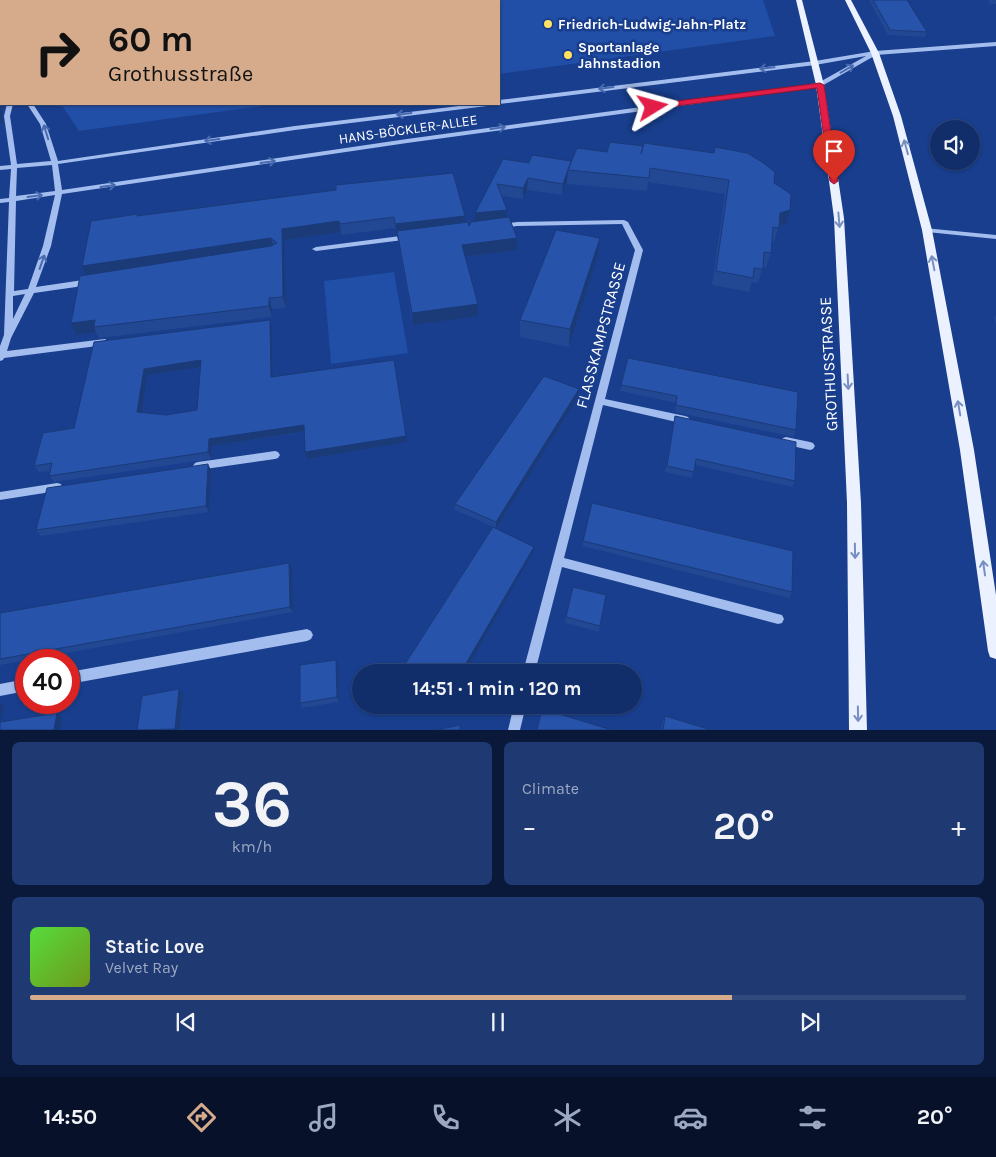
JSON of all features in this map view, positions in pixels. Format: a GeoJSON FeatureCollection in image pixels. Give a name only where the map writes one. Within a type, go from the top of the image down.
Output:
{"type":"FeatureCollection","features":[{"type":"Feature","properties":{"kind":"main road","name":"GROTHUSSTRASSE"},"geometry":{"type":"LineString","coordinates":[[799,0],[816,63],[840,218],[854,503],[858,730]]}},
{"type":"Feature","properties":{"kind":"main road"},"geometry":{"type":"LineString","coordinates":[[848,0],[875,53],[897,116],[927,230],[967,450],[996,651]]}},
{"type":"Feature","properties":{"kind":"street","name":"HANS-BÖCKLER-ALLEE"},"geometry":{"type":"LineString","coordinates":[[500,102],[816,63],[875,53],[996,44]]}},
{"type":"Feature","properties":{"kind":"street"},"geometry":{"type":"LineString","coordinates":[[820,85],[875,53]]}},
{"type":"Feature","properties":{"kind":"street","name":"HANS-BÖCKLER-ALLEE"},"geometry":{"type":"LineString","coordinates":[[0,202],[407,141],[820,85]]}},
{"type":"Feature","properties":{"kind":"street"},"geometry":{"type":"LineString","coordinates":[[8,338],[11,200],[14,166],[7,116],[10,105]]}},
{"type":"Feature","properties":{"kind":"street"},"geometry":{"type":"LineString","coordinates":[[0,356],[31,292],[47,246],[59,193],[55,163],[43,124],[31,105]]}},
{"type":"Feature","properties":{"kind":"street","name":"HANS-BÖCKLER-ALLEE"},"geometry":{"type":"LineString","coordinates":[[0,168],[55,163],[295,128],[479,105]]}},
{"type":"Feature","properties":{"kind":"street","name":"FLASSKAMPSTRASSE"},"geometry":{"type":"LineString","coordinates":[[488,227],[517,224],[624,222],[639,250],[531,664]]}},
{"type":"Feature","properties":{"kind":"street"},"geometry":{"type":"LineString","coordinates":[[927,230],[996,237]]}},
{"type":"Feature","properties":{"kind":"street"},"geometry":{"type":"LineString","coordinates":[[316,249],[421,236]]}},
{"type":"Feature","properties":{"kind":"street"},"geometry":{"type":"LineString","coordinates":[[9,294],[99,281]]}},
{"type":"Feature","properties":{"kind":"street"},"geometry":{"type":"LineString","coordinates":[[0,356],[118,341]]}},
{"type":"Feature","properties":{"kind":"street"},"geometry":{"type":"LineString","coordinates":[[600,402],[695,422]]}},
{"type":"Feature","properties":{"kind":"street"},"geometry":{"type":"LineString","coordinates":[[772,438],[810,446]]}},
{"type":"Feature","properties":{"kind":"street"},"geometry":{"type":"LineString","coordinates":[[187,468],[275,455]]}},
{"type":"Feature","properties":{"kind":"street"},"geometry":{"type":"LineString","coordinates":[[0,496],[69,486]]}},
{"type":"Feature","properties":{"kind":"street"},"geometry":{"type":"LineString","coordinates":[[558,561],[778,619]]}},
{"type":"Feature","properties":{"kind":"street"},"geometry":{"type":"LineString","coordinates":[[80,676],[307,635]]}},
{"type":"Feature","properties":{"kind":"street"},"geometry":{"type":"LineString","coordinates":[[0,690],[15,687]]}},
{"type":"Feature","properties":{"kind":"street"},"geometry":{"type":"LineString","coordinates":[[514,730],[518,714]]}},
{"type":"Feature","properties":{"kind":"shaded area","name":"Sportanlage Jahnstadion"},"geometry":{"type":"Polygon","coordinates":[[[500,0],[763,0],[775,36],[500,74],[500,0]]]}},
{"type":"Feature","properties":{"kind":"shaded area"},"geometry":{"type":"Polygon","coordinates":[[[62,105],[270,105],[79,131],[62,105]]]}},
{"type":"Feature","properties":{"kind":"shaded area"},"geometry":{"type":"Polygon","coordinates":[[[394,272],[408,353],[331,364],[324,281],[394,272]]]}},
{"type":"Feature","properties":{"kind":"building"},"geometry":{"type":"Polygon","coordinates":[[[873,0],[907,0],[927,32],[890,30],[873,0]]]}},
{"type":"Feature","properties":{"kind":"building"},"geometry":{"type":"Polygon","coordinates":[[[610,142],[643,146],[641,154],[644,143],[714,153],[715,147],[747,153],[775,172],[774,183],[791,194],[790,210],[780,213],[779,228],[773,227],[771,253],[764,252],[763,269],[754,268],[753,278],[716,271],[729,180],[650,168],[649,178],[568,170],[577,148],[607,152],[610,142]]]}},
{"type":"Feature","properties":{"kind":"building"},"geometry":{"type":"Polygon","coordinates":[[[532,155],[571,161],[563,184],[528,178],[523,188],[497,184],[507,210],[475,213],[503,159],[529,163],[532,155]]]}},
{"type":"Feature","properties":{"kind":"building"},"geometry":{"type":"Polygon","coordinates":[[[453,173],[465,216],[395,224],[394,217],[340,224],[339,221],[282,229],[283,297],[269,298],[269,306],[94,327],[95,320],[71,323],[80,276],[271,246],[277,243],[271,238],[82,266],[91,221],[336,190],[336,185],[453,173]]]}},
{"type":"Feature","properties":{"kind":"building"},"geometry":{"type":"Polygon","coordinates":[[[509,217],[517,238],[462,245],[478,304],[412,313],[397,231],[468,222],[469,226],[471,222],[509,217]]]}},
{"type":"Feature","properties":{"kind":"building"},"geometry":{"type":"Polygon","coordinates":[[[556,230],[600,238],[570,329],[520,320],[556,230]]]}},
{"type":"Feature","properties":{"kind":"building"},"geometry":{"type":"Polygon","coordinates":[[[270,320],[271,377],[394,360],[406,436],[305,452],[304,425],[209,439],[208,452],[49,476],[52,463],[34,466],[43,433],[74,428],[94,342],[270,320]],[[201,360],[144,369],[137,412],[166,415],[197,410],[201,360]]]}},
{"type":"Feature","properties":{"kind":"building"},"geometry":{"type":"Polygon","coordinates":[[[628,358],[798,392],[796,430],[676,405],[677,396],[621,385],[628,358]]]}},
{"type":"Feature","properties":{"kind":"building"},"geometry":{"type":"Polygon","coordinates":[[[544,376],[579,389],[496,522],[455,504],[544,376]]]}},
{"type":"Feature","properties":{"kind":"building"},"geometry":{"type":"Polygon","coordinates":[[[675,416],[796,442],[795,481],[696,459],[694,472],[667,466],[675,416]]]}},
{"type":"Feature","properties":{"kind":"building"},"geometry":{"type":"Polygon","coordinates":[[[208,464],[206,506],[36,530],[47,488],[208,464]]]}},
{"type":"Feature","properties":{"kind":"building"},"geometry":{"type":"Polygon","coordinates":[[[592,503],[793,551],[792,592],[583,541],[592,503]]]}},
{"type":"Feature","properties":{"kind":"building"},"geometry":{"type":"Polygon","coordinates":[[[493,527],[534,547],[466,664],[405,664],[493,527]]]}},
{"type":"Feature","properties":{"kind":"building"},"geometry":{"type":"Polygon","coordinates":[[[289,563],[290,607],[56,649],[15,649],[15,656],[0,659],[0,613],[289,563]]]}},
{"type":"Feature","properties":{"kind":"building"},"geometry":{"type":"Polygon","coordinates":[[[573,587],[606,595],[600,626],[566,617],[573,587]]]}},
{"type":"Feature","properties":{"kind":"building"},"geometry":{"type":"Polygon","coordinates":[[[336,660],[337,697],[300,703],[300,665],[336,660]]]}},
{"type":"Feature","properties":{"kind":"building"},"geometry":{"type":"Polygon","coordinates":[[[179,689],[175,729],[137,730],[142,696],[179,689]]]}},
{"type":"Feature","properties":{"kind":"building"},"geometry":{"type":"Polygon","coordinates":[[[57,714],[54,730],[0,730],[0,722],[57,714]]]}},
{"type":"Feature","properties":{"kind":"building"},"geometry":{"type":"Polygon","coordinates":[[[541,714],[559,714],[612,730],[537,730],[541,714]]]}},
{"type":"Feature","properties":{"kind":"building"},"geometry":{"type":"Polygon","coordinates":[[[665,716],[711,730],[663,730],[665,716]]]}},
{"type":"Feature","properties":{"kind":"building"},"geometry":{"type":"Polygon","coordinates":[[[460,725],[460,730],[436,730],[460,725]]]}},
{"type":"Feature","properties":{"kind":"place","name":"Friedrich-Ludwig-Jahn-Platz"},"geometry":{"type":"Point","coordinates":[548,24]}},
{"type":"Feature","properties":{"kind":"place","name":"Sportanlage Jahnstadion"},"geometry":{"type":"Point","coordinates":[568,55]}},
{"type":"Feature","properties":{"kind":"route"},"geometry":{"type":"LineString","coordinates":[[653,107],[820,85],[834,181]]}}]}
